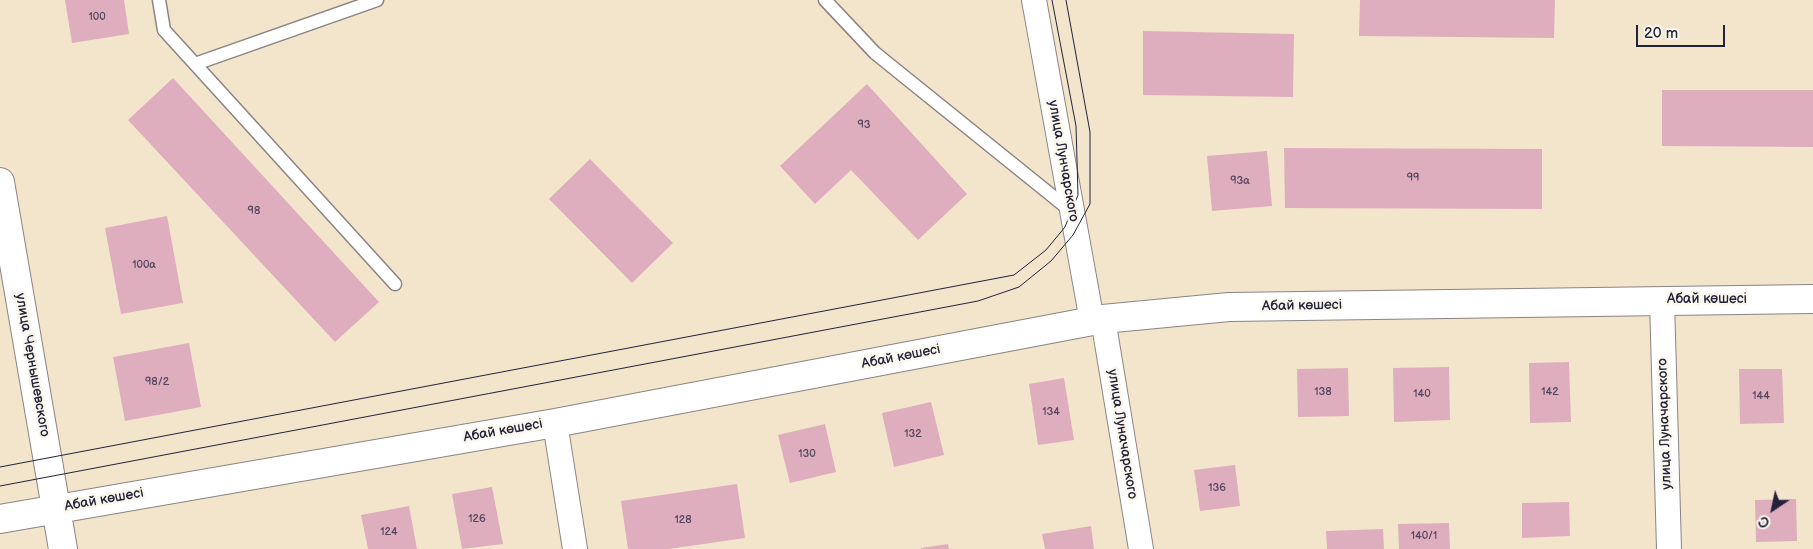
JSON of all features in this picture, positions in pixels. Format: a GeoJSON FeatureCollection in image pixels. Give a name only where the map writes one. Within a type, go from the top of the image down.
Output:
{"type":"FeatureCollection","features":[{"type":"Feature","properties":{"kind":"street","name":"улица Лунчарского"},"geometry":{"type":"LineString","coordinates":[[1034,0],[1072,211],[1097,320]]}},
{"type":"Feature","properties":{"kind":"street","name":"улица Чернышевского"},"geometry":{"type":"LineString","coordinates":[[0,182],[4,227],[63,549]]}},
{"type":"Feature","properties":{"kind":"street","name":"Абай көшесі"},"geometry":{"type":"LineString","coordinates":[[0,519],[554,423],[1097,320],[1229,307],[1813,299]]}},
{"type":"Feature","properties":{"kind":"street","name":"улица Луначарского"},"geometry":{"type":"LineString","coordinates":[[1662,300],[1669,549]]}},
{"type":"Feature","properties":{"kind":"street","name":"улица Луначарского"},"geometry":{"type":"LineString","coordinates":[[1097,320],[1141,549]]}},
{"type":"Feature","properties":{"kind":"street"},"geometry":{"type":"LineString","coordinates":[[554,423],[576,549]]}},
{"type":"Feature","properties":{"kind":"lane"},"geometry":{"type":"LineString","coordinates":[[159,0],[164,30],[395,284]]}},
{"type":"Feature","properties":{"kind":"lane"},"geometry":{"type":"LineString","coordinates":[[195,64],[377,0]]}},
{"type":"Feature","properties":{"kind":"lane"},"geometry":{"type":"LineString","coordinates":[[824,0],[875,53],[1072,211]]}},
{"type":"Feature","properties":{"kind":"building"},"geometry":{"type":"Polygon","coordinates":[[[65,0],[124,0],[129,34],[72,43],[65,0]]]}},
{"type":"Feature","properties":{"kind":"building"},"geometry":{"type":"Polygon","coordinates":[[[1360,0],[1555,0],[1554,38],[1359,36],[1360,0]]]}},
{"type":"Feature","properties":{"kind":"building"},"geometry":{"type":"Polygon","coordinates":[[[1143,31],[1294,34],[1293,97],[1143,95],[1143,31]]]}},
{"type":"Feature","properties":{"kind":"building"},"geometry":{"type":"Polygon","coordinates":[[[173,78],[379,302],[335,342],[128,120],[173,78]]]}},
{"type":"Feature","properties":{"kind":"building"},"geometry":{"type":"Polygon","coordinates":[[[867,84],[967,194],[918,240],[851,170],[815,204],[780,166],[867,84]]]}},
{"type":"Feature","properties":{"kind":"building"},"geometry":{"type":"Polygon","coordinates":[[[1662,90],[1813,90],[1813,147],[1662,146],[1662,90]]]}},
{"type":"Feature","properties":{"kind":"building"},"geometry":{"type":"Polygon","coordinates":[[[1284,148],[1542,149],[1542,209],[1285,208],[1284,148]]]}},
{"type":"Feature","properties":{"kind":"building"},"geometry":{"type":"Polygon","coordinates":[[[1267,151],[1272,206],[1212,211],[1207,156],[1267,151]]]}},
{"type":"Feature","properties":{"kind":"building"},"geometry":{"type":"Polygon","coordinates":[[[590,159],[673,243],[632,283],[549,199],[590,159]]]}},
{"type":"Feature","properties":{"kind":"building"},"geometry":{"type":"Polygon","coordinates":[[[167,216],[183,303],[121,314],[105,228],[167,216]]]}},
{"type":"Feature","properties":{"kind":"building"},"geometry":{"type":"Polygon","coordinates":[[[189,343],[201,407],[125,421],[113,357],[189,343]]]}},
{"type":"Feature","properties":{"kind":"building"},"geometry":{"type":"Polygon","coordinates":[[[1569,362],[1571,422],[1530,423],[1529,363],[1569,362]]]}},
{"type":"Feature","properties":{"kind":"building"},"geometry":{"type":"Polygon","coordinates":[[[1449,367],[1450,420],[1394,422],[1393,368],[1449,367]]]}},
{"type":"Feature","properties":{"kind":"building"},"geometry":{"type":"Polygon","coordinates":[[[1348,368],[1349,416],[1298,417],[1297,369],[1348,368]]]}},
{"type":"Feature","properties":{"kind":"building"},"geometry":{"type":"Polygon","coordinates":[[[1739,369],[1782,369],[1784,423],[1740,424],[1739,369]]]}},
{"type":"Feature","properties":{"kind":"building"},"geometry":{"type":"Polygon","coordinates":[[[1064,378],[1074,440],[1038,445],[1029,384],[1064,378]]]}},
{"type":"Feature","properties":{"kind":"building"},"geometry":{"type":"Polygon","coordinates":[[[931,402],[944,455],[894,467],[882,413],[931,402]]]}},
{"type":"Feature","properties":{"kind":"building"},"geometry":{"type":"Polygon","coordinates":[[[825,424],[836,472],[790,483],[778,435],[825,424]]]}},
{"type":"Feature","properties":{"kind":"building"},"geometry":{"type":"Polygon","coordinates":[[[1235,465],[1240,506],[1200,511],[1194,470],[1235,465]]]}},
{"type":"Feature","properties":{"kind":"building"},"geometry":{"type":"Polygon","coordinates":[[[737,484],[745,538],[669,549],[628,549],[621,501],[737,484]]]}},
{"type":"Feature","properties":{"kind":"building"},"geometry":{"type":"Polygon","coordinates":[[[492,487],[503,544],[462,549],[452,494],[492,487]]]}},
{"type":"Feature","properties":{"kind":"building"},"geometry":{"type":"Polygon","coordinates":[[[1796,499],[1797,541],[1756,542],[1755,500],[1796,499]]]}},
{"type":"Feature","properties":{"kind":"building"},"geometry":{"type":"Polygon","coordinates":[[[1569,502],[1570,536],[1522,538],[1522,503],[1569,502]]]}},
{"type":"Feature","properties":{"kind":"building"},"geometry":{"type":"Polygon","coordinates":[[[409,506],[417,549],[368,549],[361,515],[409,506]]]}},
{"type":"Feature","properties":{"kind":"building"},"geometry":{"type":"Polygon","coordinates":[[[1449,523],[1450,549],[1399,549],[1398,524],[1449,523]]]}},
{"type":"Feature","properties":{"kind":"building"},"geometry":{"type":"Polygon","coordinates":[[[1091,526],[1094,549],[1045,549],[1042,534],[1091,526]]]}},
{"type":"Feature","properties":{"kind":"building"},"geometry":{"type":"Polygon","coordinates":[[[1383,529],[1384,549],[1327,549],[1326,531],[1383,529]]]}},
{"type":"Feature","properties":{"kind":"building"},"geometry":{"type":"Polygon","coordinates":[[[948,544],[949,549],[921,549],[921,548],[948,544]]]}},
{"type":"Feature","properties":{"kind":"tram line"},"geometry":{"type":"LineString","coordinates":[[0,467],[1014,275],[1046,250],[1065,227],[1078,195],[1076,126],[1052,0]]}},
{"type":"Feature","properties":{"kind":"tram line"},"geometry":{"type":"LineString","coordinates":[[0,486],[978,301],[1019,287],[1051,261],[1073,235],[1090,204],[1090,132],[1066,0]]}}]}
